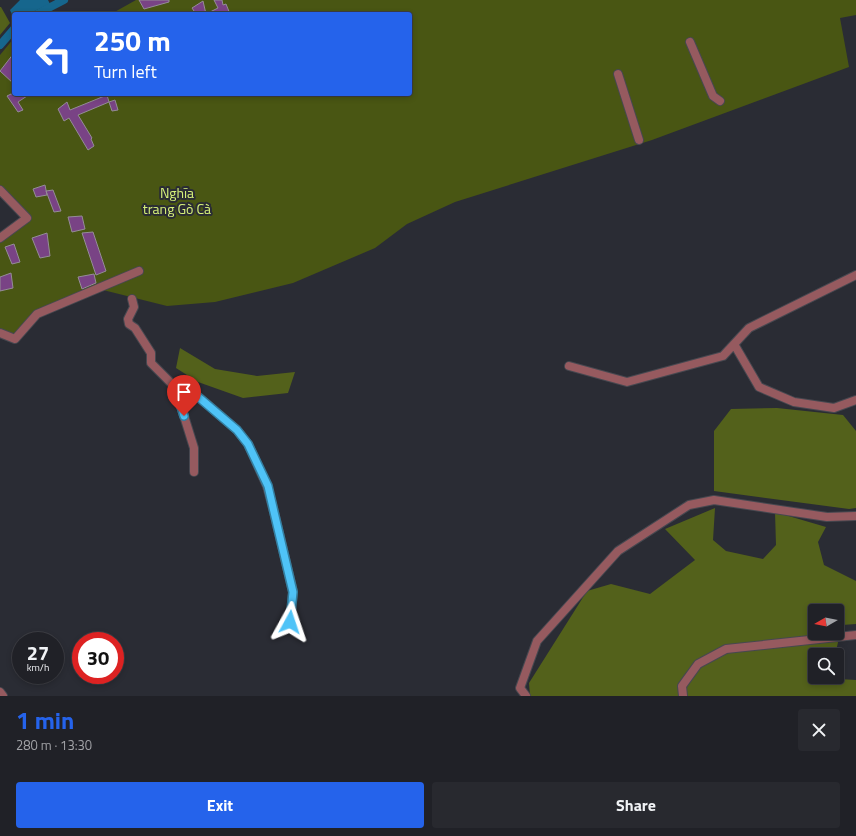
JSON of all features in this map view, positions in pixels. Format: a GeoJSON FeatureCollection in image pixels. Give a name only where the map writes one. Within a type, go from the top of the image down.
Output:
{"type":"FeatureCollection","features":[{"type":"Feature","properties":{"kind":"street"},"geometry":{"type":"LineString","coordinates":[[690,42],[713,96],[720,101]]}},
{"type":"Feature","properties":{"kind":"street"},"geometry":{"type":"LineString","coordinates":[[618,74],[639,140]]}},
{"type":"Feature","properties":{"kind":"street"},"geometry":{"type":"LineString","coordinates":[[0,190],[27,218],[0,238]]}},
{"type":"Feature","properties":{"kind":"street"},"geometry":{"type":"LineString","coordinates":[[0,333],[15,339],[37,314],[140,271]]}},
{"type":"Feature","properties":{"kind":"street"},"geometry":{"type":"LineString","coordinates":[[569,366],[627,382],[723,356],[749,328],[856,275]]}},
{"type":"Feature","properties":{"kind":"street"},"geometry":{"type":"LineString","coordinates":[[132,299],[134,307],[128,319],[129,324],[135,328],[151,353],[151,363],[175,387],[194,448],[194,472]]}},
{"type":"Feature","properties":{"kind":"street"},"geometry":{"type":"LineString","coordinates":[[734,344],[759,387],[794,402],[834,408],[856,400]]}},
{"type":"Feature","properties":{"kind":"street"},"geometry":{"type":"LineString","coordinates":[[175,387],[189,389],[237,430],[248,444],[268,486],[293,592],[290,622]]}},
{"type":"Feature","properties":{"kind":"street"},"geometry":{"type":"LineString","coordinates":[[526,696],[520,688],[537,641],[618,552],[689,505],[714,500],[827,517],[856,516]]}},
{"type":"Feature","properties":{"kind":"street"},"geometry":{"type":"LineString","coordinates":[[683,696],[682,686],[698,664],[726,650],[856,634]]}},
{"type":"Feature","properties":{"kind":"street"},"geometry":{"type":"LineString","coordinates":[[0,692],[3,696]]}},
{"type":"Feature","properties":{"kind":"green space","name":"Nghĩa trang Gò Cà"},"geometry":{"type":"Polygon","coordinates":[[[136,0],[856,0],[856,15],[840,18],[849,67],[652,140],[455,202],[407,224],[375,248],[293,283],[215,302],[167,306],[99,289],[30,320],[19,339],[0,337],[0,233],[24,217],[0,193],[0,55],[12,40],[12,96],[412,96],[412,12],[115,12],[136,0]]]}},
{"type":"Feature","properties":{"kind":"green space"},"geometry":{"type":"Polygon","coordinates":[[[0,7],[10,23],[0,35],[0,7]]]}},
{"type":"Feature","properties":{"kind":"green space"},"geometry":{"type":"Polygon","coordinates":[[[180,348],[215,369],[257,376],[295,372],[288,393],[243,398],[198,382],[176,368],[180,348]]]}},
{"type":"Feature","properties":{"kind":"green space"},"geometry":{"type":"Polygon","coordinates":[[[777,408],[843,415],[856,431],[856,508],[849,509],[714,491],[714,431],[731,409],[777,408]]]}},
{"type":"Feature","properties":{"kind":"green space"},"geometry":{"type":"Polygon","coordinates":[[[715,508],[713,540],[726,551],[763,559],[776,545],[775,512],[826,527],[818,542],[824,565],[856,581],[856,624],[844,625],[844,604],[808,604],[808,640],[839,640],[837,648],[808,648],[808,684],[844,684],[844,679],[856,680],[856,696],[530,696],[529,683],[587,591],[611,584],[650,594],[695,560],[665,529],[715,508]]]}},
{"type":"Feature","properties":{"kind":"water"},"geometry":{"type":"Polygon","coordinates":[[[20,0],[48,0],[50,4],[32,12],[12,12],[12,14],[10,10],[20,0]]]}},
{"type":"Feature","properties":{"kind":"building"},"geometry":{"type":"Polygon","coordinates":[[[139,0],[169,0],[169,2],[144,9],[139,0]]]}},
{"type":"Feature","properties":{"kind":"building"},"geometry":{"type":"Polygon","coordinates":[[[214,0],[222,0],[223,5],[226,4],[229,12],[210,12],[218,8],[214,0]]]}},
{"type":"Feature","properties":{"kind":"building"},"geometry":{"type":"Polygon","coordinates":[[[203,1],[206,12],[195,12],[192,8],[203,1]]]}},
{"type":"Feature","properties":{"kind":"building"},"geometry":{"type":"Polygon","coordinates":[[[12,56],[12,82],[0,71],[12,56]]]}},
{"type":"Feature","properties":{"kind":"building"},"geometry":{"type":"Polygon","coordinates":[[[12,94],[12,96],[27,96],[18,102],[23,110],[18,112],[7,96],[12,94]]]}},
{"type":"Feature","properties":{"kind":"building"},"geometry":{"type":"Polygon","coordinates":[[[107,96],[109,102],[78,115],[92,138],[91,139],[94,146],[88,150],[69,118],[64,121],[58,109],[67,102],[70,110],[107,96]]]}},
{"type":"Feature","properties":{"kind":"building"},"geometry":{"type":"Polygon","coordinates":[[[115,100],[118,110],[112,111],[109,102],[115,100]]]}},
{"type":"Feature","properties":{"kind":"building"},"geometry":{"type":"Polygon","coordinates":[[[45,185],[47,195],[36,197],[33,189],[45,185]]]}},
{"type":"Feature","properties":{"kind":"building"},"geometry":{"type":"Polygon","coordinates":[[[53,190],[61,211],[54,212],[46,191],[53,190]]]}},
{"type":"Feature","properties":{"kind":"building"},"geometry":{"type":"Polygon","coordinates":[[[82,216],[85,229],[72,232],[68,217],[82,216]]]}},
{"type":"Feature","properties":{"kind":"building"},"geometry":{"type":"Polygon","coordinates":[[[93,232],[106,271],[96,275],[82,233],[93,232]]]}},
{"type":"Feature","properties":{"kind":"building"},"geometry":{"type":"Polygon","coordinates":[[[47,233],[50,256],[40,258],[32,238],[47,233]]]}},
{"type":"Feature","properties":{"kind":"building"},"geometry":{"type":"Polygon","coordinates":[[[14,244],[20,262],[12,264],[5,247],[14,244]]]}},
{"type":"Feature","properties":{"kind":"building"},"geometry":{"type":"Polygon","coordinates":[[[11,273],[13,288],[0,291],[0,277],[11,273]]]}},
{"type":"Feature","properties":{"kind":"building"},"geometry":{"type":"Polygon","coordinates":[[[94,274],[96,283],[82,289],[78,277],[94,274]]]}},
{"type":"Feature","properties":{"kind":"waterway"},"geometry":{"type":"LineString","coordinates":[[41,12],[64,0]]}},
{"type":"Feature","properties":{"kind":"waterway"},"geometry":{"type":"LineString","coordinates":[[0,45],[12,31]]}},
{"type":"Feature","properties":{"kind":"route"},"geometry":{"type":"LineString","coordinates":[[184,416],[175,387],[189,389],[237,430],[248,444],[268,486],[293,592],[290,622]]}}]}
